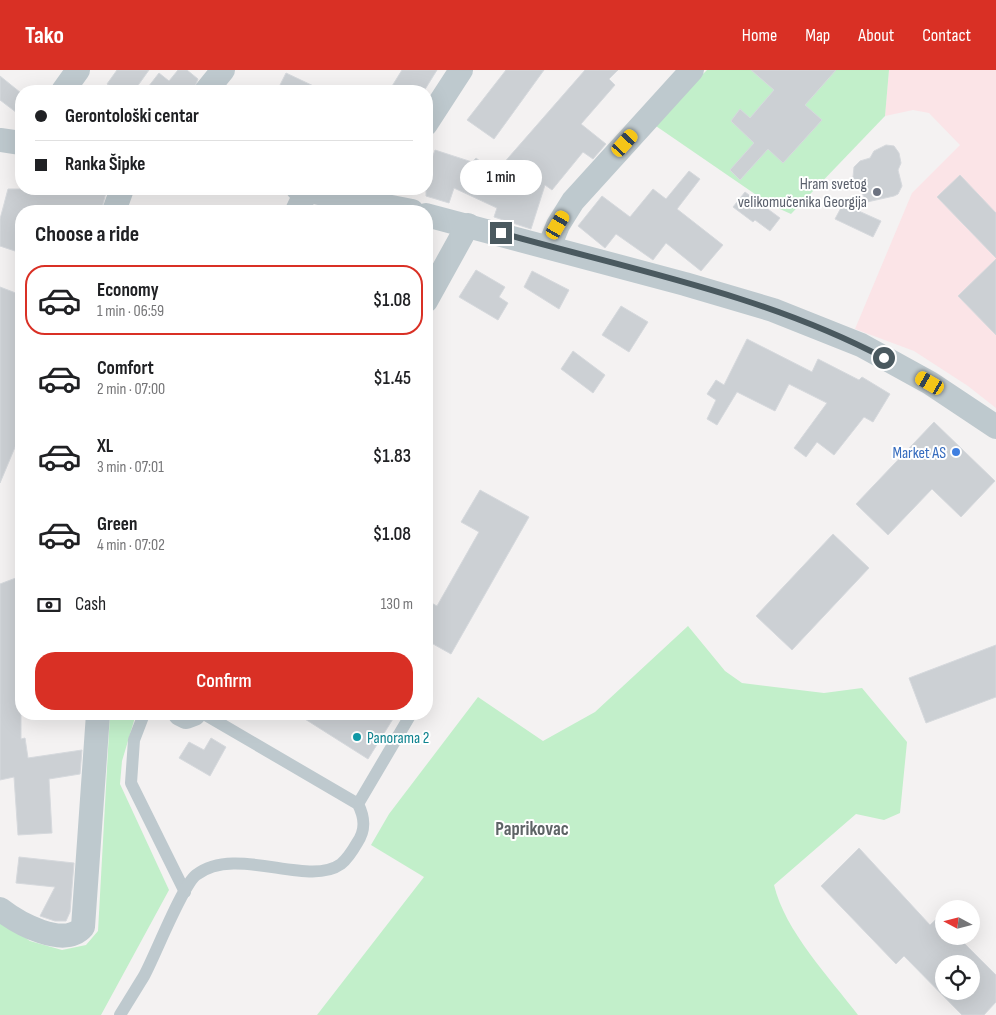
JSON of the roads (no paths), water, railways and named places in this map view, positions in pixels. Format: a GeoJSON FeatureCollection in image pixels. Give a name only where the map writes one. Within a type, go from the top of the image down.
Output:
{"type":"FeatureCollection","features":[{"type":"Feature","properties":{"kind":"street"},"geometry":{"type":"LineString","coordinates":[[67,85],[78,70]]}},
{"type":"Feature","properties":{"kind":"street"},"geometry":{"type":"LineString","coordinates":[[211,85],[223,70]]}},
{"type":"Feature","properties":{"kind":"street"},"geometry":{"type":"LineString","coordinates":[[433,113],[461,70]]}},
{"type":"Feature","properties":{"kind":"street"},"geometry":{"type":"LineString","coordinates":[[549,247],[558,225],[573,201],[692,70]]}},
{"type":"Feature","properties":{"kind":"street"},"geometry":{"type":"LineString","coordinates":[[0,140],[15,142]]}},
{"type":"Feature","properties":{"kind":"street"},"geometry":{"type":"LineString","coordinates":[[366,195],[392,197],[403,205]]}},
{"type":"Feature","properties":{"kind":"street"},"geometry":{"type":"LineString","coordinates":[[433,217],[716,292],[816,327],[861,345],[913,372],[996,427]]}},
{"type":"Feature","properties":{"kind":"street"},"geometry":{"type":"LineString","coordinates":[[433,288],[468,225]]}},
{"type":"Feature","properties":{"kind":"street"},"geometry":{"type":"LineString","coordinates":[[0,909],[49,934],[70,935],[78,932],[83,927],[98,720]]}},
{"type":"Feature","properties":{"kind":"lane"},"geometry":{"type":"LineString","coordinates":[[142,720],[134,740],[131,783],[185,892]]}},
{"type":"Feature","properties":{"kind":"lane"},"geometry":{"type":"LineString","coordinates":[[120,1015],[144,976],[185,892],[196,875],[227,864],[256,864],[316,872],[328,870],[341,864],[356,845],[364,828],[364,816],[358,804],[214,720]]}},
{"type":"Feature","properties":{"kind":"lane"},"geometry":{"type":"LineString","coordinates":[[358,804],[407,720]]}},
{"type":"Feature","properties":{"kind":"place","name":"Hram svetog velikomučenika Georgija"},"geometry":{"type":"Point","coordinates":[877,192]}},
{"type":"Feature","properties":{"kind":"place","name":"Market AS"},"geometry":{"type":"Point","coordinates":[956,452]}},
{"type":"Feature","properties":{"kind":"place","name":"Panorama 2"},"geometry":{"type":"Point","coordinates":[357,737]}},
{"type":"Feature","properties":{"kind":"district","name":"Paprikovac"},"geometry":{"type":"Point","coordinates":[532,828]}}]}
